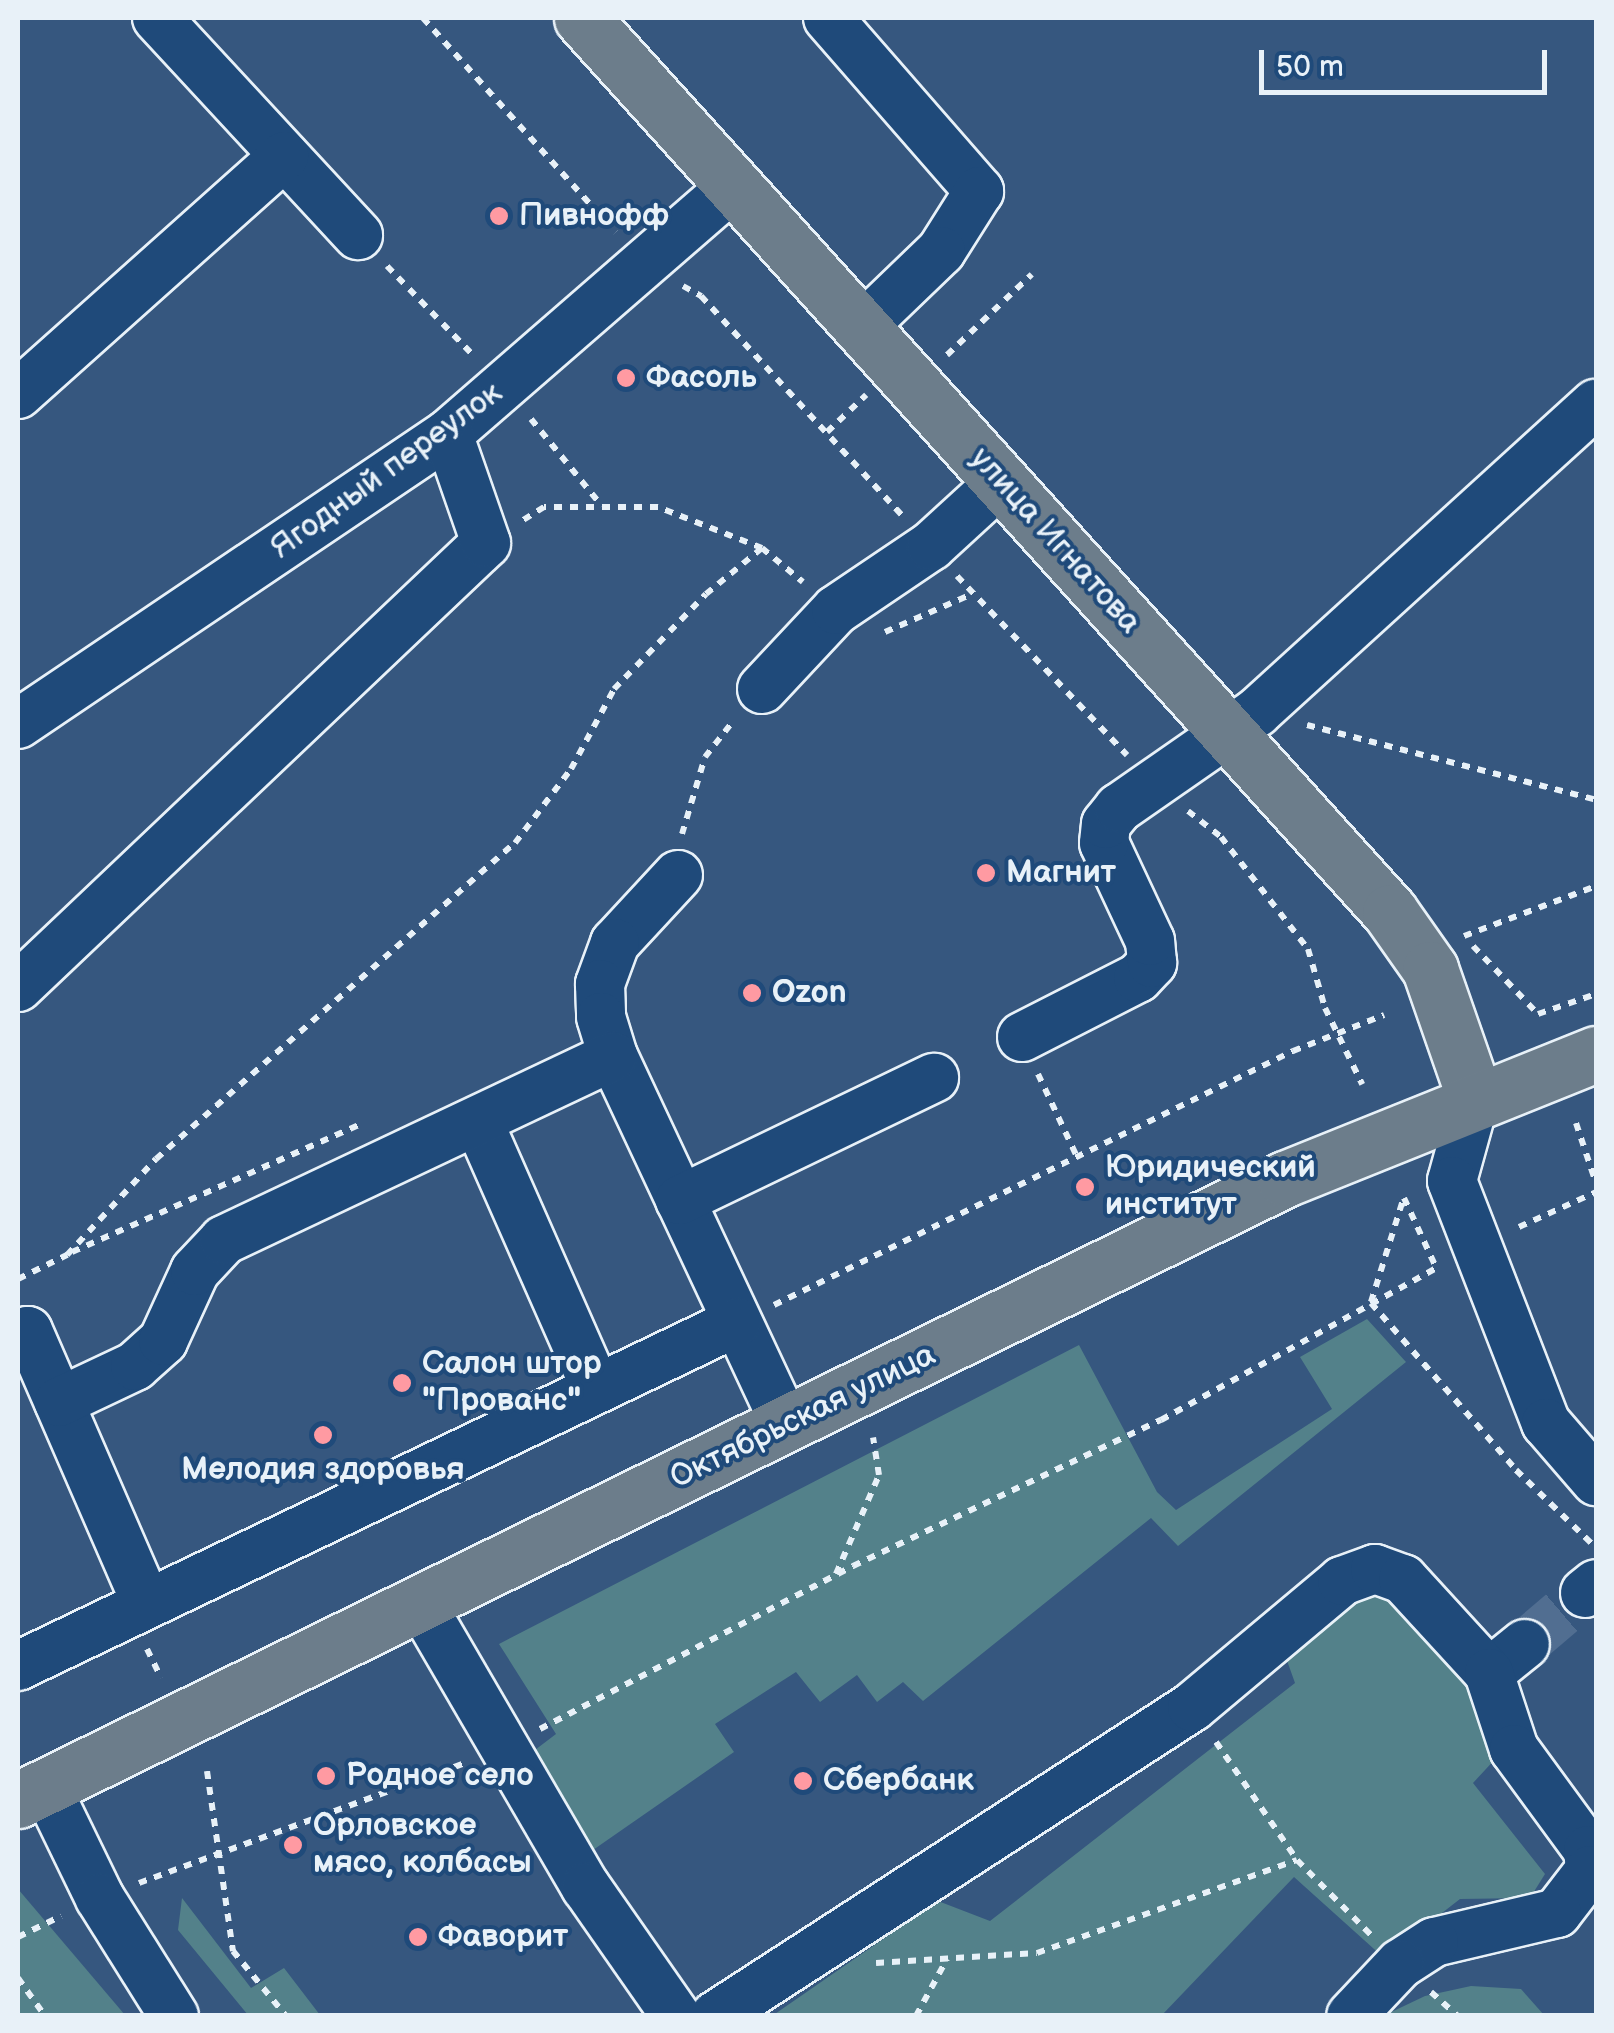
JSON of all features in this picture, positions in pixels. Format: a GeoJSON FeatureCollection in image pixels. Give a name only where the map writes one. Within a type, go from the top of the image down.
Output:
{"type":"FeatureCollection","features":[{"type":"Feature","properties":{"kind":"main road","name":"улица Игнатова"},"geometry":{"type":"LineString","coordinates":[[582,18],[1002,480],[1242,722],[1413,941],[1430,969],[1475,1098]]}},
{"type":"Feature","properties":{"kind":"main road","name":"Октябрьская улица"},"geometry":{"type":"LineString","coordinates":[[32,1794],[1286,1179],[1475,1098],[1596,1054]]}},
{"type":"Feature","properties":{"kind":"street"},"geometry":{"type":"LineString","coordinates":[[157,18],[358,236]]}},
{"type":"Feature","properties":{"kind":"street"},"geometry":{"type":"LineString","coordinates":[[828,18],[979,190],[942,252],[861,328]]}},
{"type":"Feature","properties":{"kind":"street"},"geometry":{"type":"LineString","coordinates":[[18,394],[284,156]]}},
{"type":"Feature","properties":{"kind":"street","name":"Ягодный переулок"},"geometry":{"type":"LineString","coordinates":[[18,724],[448,434],[734,186]]}},
{"type":"Feature","properties":{"kind":"street"},"geometry":{"type":"LineString","coordinates":[[1022,1037],[1138,978],[1152,964],[1150,941],[1104,842],[1106,824],[1119,808],[1242,722],[1596,404]]}},
{"type":"Feature","properties":{"kind":"street"},"geometry":{"type":"LineString","coordinates":[[18,987],[486,544],[448,434]]}},
{"type":"Feature","properties":{"kind":"street"},"geometry":{"type":"LineString","coordinates":[[762,690],[836,610],[931,546],[1002,480]]}},
{"type":"Feature","properties":{"kind":"street"},"geometry":{"type":"LineString","coordinates":[[678,875],[615,943],[600,984],[614,1056],[786,1425]]}},
{"type":"Feature","properties":{"kind":"street"},"geometry":{"type":"LineString","coordinates":[[58,1402],[135,1366],[163,1340],[195,1271],[224,1240],[614,1056]]}},
{"type":"Feature","properties":{"kind":"street"},"geometry":{"type":"LineString","coordinates":[[680,1200],[934,1078]]}},
{"type":"Feature","properties":{"kind":"street"},"geometry":{"type":"LineString","coordinates":[[1475,1098],[1452,1181],[1546,1423],[1596,1481]]}},
{"type":"Feature","properties":{"kind":"street"},"geometry":{"type":"LineString","coordinates":[[478,1121],[596,1388]]}},
{"type":"Feature","properties":{"kind":"street"},"geometry":{"type":"LineString","coordinates":[[18,1666],[737,1322]]}},
{"type":"Feature","properties":{"kind":"street"},"geometry":{"type":"LineString","coordinates":[[18,1336],[28,1332],[146,1603]]}},
{"type":"Feature","properties":{"kind":"street"},"geometry":{"type":"LineString","coordinates":[[715,2016],[1192,1707],[1342,1581],[1375,1569],[1402,1579],[1506,1658],[1514,1748],[1588,1850],[1590,1870],[1556,1913],[1434,1942],[1400,1964],[1351,2016]]}},
{"type":"Feature","properties":{"kind":"street"},"geometry":{"type":"LineString","coordinates":[[421,1604],[501,1750],[676,2016]]}},
{"type":"Feature","properties":{"kind":"street"},"geometry":{"type":"LineString","coordinates":[[32,1794],[174,2016]]}},
{"type":"Feature","properties":{"kind":"path"},"geometry":{"type":"LineString","coordinates":[[422,18],[646,266],[700,296],[1154,783],[1220,837],[1308,949],[1337,1032],[1362,1084]]}},
{"type":"Feature","properties":{"kind":"path"},"geometry":{"type":"LineString","coordinates":[[358,236],[504,387],[603,507]]}},
{"type":"Feature","properties":{"kind":"path"},"geometry":{"type":"LineString","coordinates":[[938,363],[1032,274]]}},
{"type":"Feature","properties":{"kind":"path"},"geometry":{"type":"LineString","coordinates":[[486,544],[544,507],[658,507],[762,548],[836,610]]}},
{"type":"Feature","properties":{"kind":"path"},"geometry":{"type":"LineString","coordinates":[[66,1255],[156,1159],[515,843],[570,770],[614,689],[706,594],[762,548]]}},
{"type":"Feature","properties":{"kind":"path"},"geometry":{"type":"LineString","coordinates":[[1242,722],[1596,800]]}},
{"type":"Feature","properties":{"kind":"path"},"geometry":{"type":"LineString","coordinates":[[1596,886],[1464,936],[1538,1014],[1596,994]]}},
{"type":"Feature","properties":{"kind":"path"},"geometry":{"type":"LineString","coordinates":[[737,1322],[1337,1032],[1384,1015]]}},
{"type":"Feature","properties":{"kind":"path"},"geometry":{"type":"LineString","coordinates":[[1022,1037],[1078,1159]]}},
{"type":"Feature","properties":{"kind":"path"},"geometry":{"type":"LineString","coordinates":[[18,1279],[370,1120]]}},
{"type":"Feature","properties":{"kind":"path"},"geometry":{"type":"LineString","coordinates":[[1576,1123],[1596,1184]]}},
{"type":"Feature","properties":{"kind":"path"},"geometry":{"type":"LineString","coordinates":[[1519,1228],[1596,1192]]}},
{"type":"Feature","properties":{"kind":"path"},"geometry":{"type":"LineString","coordinates":[[133,1885],[214,1852],[501,1750],[836,1575],[1161,1420],[1371,1304],[1436,1268],[1404,1198],[1371,1304]]}},
{"type":"Feature","properties":{"kind":"path"},"geometry":{"type":"LineString","coordinates":[[1371,1304],[1516,1470],[1593,1575]]}},
{"type":"Feature","properties":{"kind":"path"},"geometry":{"type":"LineString","coordinates":[[836,1575],[879,1475],[873,1437]]}},
{"type":"Feature","properties":{"kind":"path"},"geometry":{"type":"LineString","coordinates":[[1192,1707],[1297,1860],[1400,1964],[1458,2016]]}},
{"type":"Feature","properties":{"kind":"path"},"geometry":{"type":"LineString","coordinates":[[207,1771],[214,1852],[233,1951],[286,2016]]}},
{"type":"Feature","properties":{"kind":"path"},"geometry":{"type":"LineString","coordinates":[[869,1963],[1037,1953],[1297,1860]]}},
{"type":"Feature","properties":{"kind":"path"},"geometry":{"type":"LineString","coordinates":[[18,1937],[61,1916]]}},
{"type":"Feature","properties":{"kind":"path"},"geometry":{"type":"LineString","coordinates":[[916,2016],[948,1958]]}},
{"type":"Feature","properties":{"kind":"path"},"geometry":{"type":"LineString","coordinates":[[18,1978],[45,2016]]}},
{"type":"Feature","properties":{"kind":"green space"},"geometry":{"type":"Polygon","coordinates":[[[1367,1319],[1406,1362],[1178,1546],[1151,1518],[923,1701],[903,1682],[877,1702],[857,1675],[820,1702],[796,1672],[715,1724],[734,1752],[593,1850],[531,1753],[556,1734],[499,1644],[1079,1345],[1157,1492],[1176,1510],[1332,1409],[1300,1357],[1367,1319]]]}},
{"type":"Feature","properties":{"kind":"green space"},"geometry":{"type":"Polygon","coordinates":[[[1379,1580],[1470,1677],[1498,1756],[1473,1783],[1545,1874],[1530,1898],[1460,1899],[1384,1958],[1294,1877],[1162,2015],[772,2016],[938,1901],[990,1921],[1295,1683],[1285,1655],[1379,1580]]]}},
{"type":"Feature","properties":{"kind":"green space"},"geometry":{"type":"Polygon","coordinates":[[[18,1889],[125,2015],[18,2015],[18,1889]]]}},
{"type":"Feature","properties":{"kind":"green space"},"geometry":{"type":"Polygon","coordinates":[[[182,1898],[251,1988],[284,1968],[320,2015],[248,2015],[178,1930],[182,1898]]]}},
{"type":"Feature","properties":{"kind":"green space"},"geometry":{"type":"Polygon","coordinates":[[[1471,1986],[1521,1989],[1544,2015],[1383,2016],[1425,1996],[1471,1986]]]}},
{"type":"Feature","properties":{"kind":"tunnel"},"geometry":{"type":"LineString","coordinates":[[1525,1644],[1585,1593]]}},
{"type":"Feature","properties":{"kind":"place","name":"Пивнофф"},"geometry":{"type":"Point","coordinates":[499,216]}},
{"type":"Feature","properties":{"kind":"place","name":"Фасоль"},"geometry":{"type":"Point","coordinates":[626,378]}},
{"type":"Feature","properties":{"kind":"place","name":"Магнит"},"geometry":{"type":"Point","coordinates":[986,873]}},
{"type":"Feature","properties":{"kind":"place","name":"Ozon"},"geometry":{"type":"Point","coordinates":[752,993]}},
{"type":"Feature","properties":{"kind":"place","name":"Юридический институт"},"geometry":{"type":"Point","coordinates":[1085,1187]}},
{"type":"Feature","properties":{"kind":"place","name":"Салон штор \"Прованс\""},"geometry":{"type":"Point","coordinates":[402,1383]}},
{"type":"Feature","properties":{"kind":"place","name":"Мелодия здоровья"},"geometry":{"type":"Point","coordinates":[323,1435]}},
{"type":"Feature","properties":{"kind":"place","name":"Родное село"},"geometry":{"type":"Point","coordinates":[326,1776]}},
{"type":"Feature","properties":{"kind":"place","name":"Сбербанк"},"geometry":{"type":"Point","coordinates":[803,1781]}},
{"type":"Feature","properties":{"kind":"place","name":"Орловское мясо, колбасы"},"geometry":{"type":"Point","coordinates":[293,1845]}},
{"type":"Feature","properties":{"kind":"place","name":"Фаворит"},"geometry":{"type":"Point","coordinates":[418,1937]}}]}
